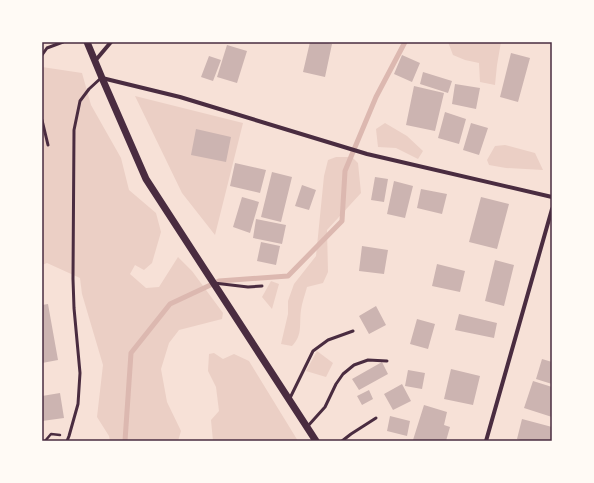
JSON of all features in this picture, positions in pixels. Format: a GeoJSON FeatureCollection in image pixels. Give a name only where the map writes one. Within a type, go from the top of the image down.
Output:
{"type":"FeatureCollection","features":[{"type":"Feature","properties":{"kind":"street"},"geometry":{"type":"LineString","coordinates":[[88,42],[146,179],[316,441]]}},
{"type":"Feature","properties":{"kind":"street"},"geometry":{"type":"LineString","coordinates":[[95,61],[110,42]]}},
{"type":"Feature","properties":{"kind":"street"},"geometry":{"type":"LineString","coordinates":[[102,78],[180,96],[367,154],[552,197]]}},
{"type":"Feature","properties":{"kind":"street"},"geometry":{"type":"LineString","coordinates":[[486,441],[552,208]]}},
{"type":"Feature","properties":{"kind":"lane"},"geometry":{"type":"LineString","coordinates":[[42,55],[47,48],[63,42]]}},
{"type":"Feature","properties":{"kind":"lane"},"geometry":{"type":"LineString","coordinates":[[67,441],[70,436],[78,404],[80,372],[72,279],[74,130],[80,101],[89,89],[102,78]]}},
{"type":"Feature","properties":{"kind":"lane"},"geometry":{"type":"LineString","coordinates":[[42,120],[48,145]]}},
{"type":"Feature","properties":{"kind":"lane"},"geometry":{"type":"LineString","coordinates":[[214,283],[248,287],[262,286]]}},
{"type":"Feature","properties":{"kind":"lane"},"geometry":{"type":"LineString","coordinates":[[289,399],[312,351],[328,340],[353,331]]}},
{"type":"Feature","properties":{"kind":"lane"},"geometry":{"type":"LineString","coordinates":[[307,427],[326,407],[336,384],[343,374],[354,365],[368,360],[386,361]]}},
{"type":"Feature","properties":{"kind":"lane"},"geometry":{"type":"LineString","coordinates":[[342,441],[376,418]]}},
{"type":"Feature","properties":{"kind":"path"},"geometry":{"type":"LineString","coordinates":[[46,441],[51,434],[70,436]]}},
{"type":"Feature","properties":{"kind":"shaded area"},"geometry":{"type":"Polygon","coordinates":[[[448,42],[501,42],[495,85],[480,82],[479,63],[465,60],[453,55],[448,42]]]}},
{"type":"Feature","properties":{"kind":"shaded area"},"geometry":{"type":"Polygon","coordinates":[[[42,67],[82,73],[91,105],[121,158],[129,190],[156,213],[161,232],[152,263],[144,270],[135,265],[130,274],[146,288],[159,287],[178,257],[192,271],[223,313],[222,319],[179,330],[169,343],[161,369],[167,402],[181,431],[178,441],[110,441],[109,436],[97,417],[103,365],[82,294],[80,278],[47,263],[42,265],[42,67]]]}},
{"type":"Feature","properties":{"kind":"shaded area"},"geometry":{"type":"Polygon","coordinates":[[[135,96],[243,123],[215,235],[182,193],[135,96]]]}},
{"type":"Feature","properties":{"kind":"shaded area"},"geometry":{"type":"Polygon","coordinates":[[[385,123],[407,136],[423,151],[418,159],[396,148],[378,147],[376,129],[385,123]]]}},
{"type":"Feature","properties":{"kind":"shaded area"},"geometry":{"type":"Polygon","coordinates":[[[505,145],[535,153],[543,170],[506,168],[489,165],[487,160],[495,146],[505,145]]]}},
{"type":"Feature","properties":{"kind":"shaded area"},"geometry":{"type":"Polygon","coordinates":[[[336,157],[352,157],[358,163],[361,193],[327,230],[328,272],[323,283],[307,287],[301,307],[298,338],[292,346],[281,344],[288,314],[288,301],[294,284],[316,256],[324,176],[328,160],[336,157]]]}},
{"type":"Feature","properties":{"kind":"shaded area"},"geometry":{"type":"Polygon","coordinates":[[[271,281],[279,284],[272,309],[262,297],[271,281]]]}},
{"type":"Feature","properties":{"kind":"shaded area"},"geometry":{"type":"Polygon","coordinates":[[[317,351],[333,363],[326,377],[306,371],[317,351]]]}},
{"type":"Feature","properties":{"kind":"shaded area"},"geometry":{"type":"Polygon","coordinates":[[[214,353],[223,359],[234,354],[249,361],[298,441],[213,441],[211,420],[219,411],[216,387],[208,371],[209,354],[214,353]]]}},
{"type":"Feature","properties":{"kind":"building"},"geometry":{"type":"Polygon","coordinates":[[[310,42],[324,42],[332,44],[325,77],[303,72],[310,42]]]}},
{"type":"Feature","properties":{"kind":"building"},"geometry":{"type":"Polygon","coordinates":[[[227,45],[247,51],[237,83],[217,77],[227,45]]]}},
{"type":"Feature","properties":{"kind":"building"},"geometry":{"type":"Polygon","coordinates":[[[511,53],[530,58],[518,102],[500,97],[511,53]]]}},
{"type":"Feature","properties":{"kind":"building"},"geometry":{"type":"Polygon","coordinates":[[[402,55],[420,63],[412,82],[394,74],[402,55]]]}},
{"type":"Feature","properties":{"kind":"building"},"geometry":{"type":"Polygon","coordinates":[[[209,56],[221,60],[213,81],[201,77],[209,56]]]}},
{"type":"Feature","properties":{"kind":"building"},"geometry":{"type":"Polygon","coordinates":[[[423,72],[452,81],[448,93],[420,84],[423,72]]]}},
{"type":"Feature","properties":{"kind":"building"},"geometry":{"type":"Polygon","coordinates":[[[455,84],[480,88],[476,109],[452,104],[455,84]]]}},
{"type":"Feature","properties":{"kind":"building"},"geometry":{"type":"Polygon","coordinates":[[[414,86],[444,93],[435,131],[406,125],[414,86]]]}},
{"type":"Feature","properties":{"kind":"building"},"geometry":{"type":"Polygon","coordinates":[[[445,112],[466,119],[459,144],[438,138],[445,112]]]}},
{"type":"Feature","properties":{"kind":"building"},"geometry":{"type":"Polygon","coordinates":[[[471,123],[488,128],[479,155],[463,150],[471,123]]]}},
{"type":"Feature","properties":{"kind":"building"},"geometry":{"type":"Polygon","coordinates":[[[196,129],[231,137],[226,162],[191,155],[196,129]]]}},
{"type":"Feature","properties":{"kind":"building"},"geometry":{"type":"Polygon","coordinates":[[[235,163],[266,170],[260,193],[230,186],[235,163]]]}},
{"type":"Feature","properties":{"kind":"building"},"geometry":{"type":"Polygon","coordinates":[[[272,172],[292,177],[281,222],[261,217],[272,172]]]}},
{"type":"Feature","properties":{"kind":"building"},"geometry":{"type":"Polygon","coordinates":[[[375,177],[388,179],[384,202],[371,200],[375,177]]]}},
{"type":"Feature","properties":{"kind":"building"},"geometry":{"type":"Polygon","coordinates":[[[394,181],[413,186],[405,218],[387,214],[394,181]]]}},
{"type":"Feature","properties":{"kind":"building"},"geometry":{"type":"Polygon","coordinates":[[[302,185],[316,190],[309,210],[295,206],[302,185]]]}},
{"type":"Feature","properties":{"kind":"building"},"geometry":{"type":"Polygon","coordinates":[[[421,189],[447,194],[442,214],[417,208],[421,189]]]}},
{"type":"Feature","properties":{"kind":"building"},"geometry":{"type":"Polygon","coordinates":[[[242,197],[259,202],[250,233],[233,227],[242,197]]]}},
{"type":"Feature","properties":{"kind":"building"},"geometry":{"type":"Polygon","coordinates":[[[481,197],[509,204],[497,249],[469,242],[481,197]]]}},
{"type":"Feature","properties":{"kind":"building"},"geometry":{"type":"Polygon","coordinates":[[[256,219],[286,225],[282,244],[253,238],[256,219]]]}},
{"type":"Feature","properties":{"kind":"building"},"geometry":{"type":"Polygon","coordinates":[[[261,242],[280,246],[276,265],[257,261],[261,242]]]}},
{"type":"Feature","properties":{"kind":"building"},"geometry":{"type":"Polygon","coordinates":[[[362,246],[388,250],[384,274],[359,271],[362,246]]]}},
{"type":"Feature","properties":{"kind":"building"},"geometry":{"type":"Polygon","coordinates":[[[495,260],[514,265],[504,306],[485,301],[495,260]]]}},
{"type":"Feature","properties":{"kind":"building"},"geometry":{"type":"Polygon","coordinates":[[[437,264],[465,271],[460,292],[432,286],[437,264]]]}},
{"type":"Feature","properties":{"kind":"building"},"geometry":{"type":"Polygon","coordinates":[[[48,304],[58,360],[42,363],[42,305],[48,304]]]}},
{"type":"Feature","properties":{"kind":"building"},"geometry":{"type":"Polygon","coordinates":[[[376,306],[386,325],[369,334],[359,316],[376,306]]]}},
{"type":"Feature","properties":{"kind":"building"},"geometry":{"type":"Polygon","coordinates":[[[459,314],[497,323],[494,338],[455,330],[459,314]]]}},
{"type":"Feature","properties":{"kind":"building"},"geometry":{"type":"Polygon","coordinates":[[[417,319],[435,324],[428,349],[410,344],[417,319]]]}},
{"type":"Feature","properties":{"kind":"building"},"geometry":{"type":"Polygon","coordinates":[[[542,359],[552,362],[552,384],[536,379],[542,359]]]}},
{"type":"Feature","properties":{"kind":"building"},"geometry":{"type":"Polygon","coordinates":[[[382,362],[388,374],[359,390],[352,379],[382,362]]]}},
{"type":"Feature","properties":{"kind":"building"},"geometry":{"type":"Polygon","coordinates":[[[451,369],[480,376],[473,405],[444,399],[451,369]]]}},
{"type":"Feature","properties":{"kind":"building"},"geometry":{"type":"Polygon","coordinates":[[[408,370],[425,373],[422,389],[405,386],[408,370]]]}},
{"type":"Feature","properties":{"kind":"building"},"geometry":{"type":"Polygon","coordinates":[[[533,381],[552,387],[552,417],[524,408],[533,381]]]}},
{"type":"Feature","properties":{"kind":"building"},"geometry":{"type":"Polygon","coordinates":[[[402,384],[411,401],[393,410],[384,394],[402,384]]]}},
{"type":"Feature","properties":{"kind":"building"},"geometry":{"type":"Polygon","coordinates":[[[369,390],[373,399],[362,405],[357,396],[369,390]]]}},
{"type":"Feature","properties":{"kind":"building"},"geometry":{"type":"Polygon","coordinates":[[[60,393],[64,418],[42,421],[42,396],[60,393]]]}},
{"type":"Feature","properties":{"kind":"building"},"geometry":{"type":"Polygon","coordinates":[[[424,405],[447,412],[444,425],[450,427],[446,441],[413,440],[424,405]]]}},
{"type":"Feature","properties":{"kind":"building"},"geometry":{"type":"Polygon","coordinates":[[[390,416],[410,421],[407,436],[387,431],[390,416]]]}},
{"type":"Feature","properties":{"kind":"building"},"geometry":{"type":"Polygon","coordinates":[[[522,419],[552,427],[552,441],[524,441],[517,439],[522,419]]]}},
{"type":"Feature","properties":{"kind":"waterway"},"geometry":{"type":"LineString","coordinates":[[125,441],[131,353],[170,304],[219,281],[288,276],[342,221],[345,171],[376,97],[405,42]]}}]}
